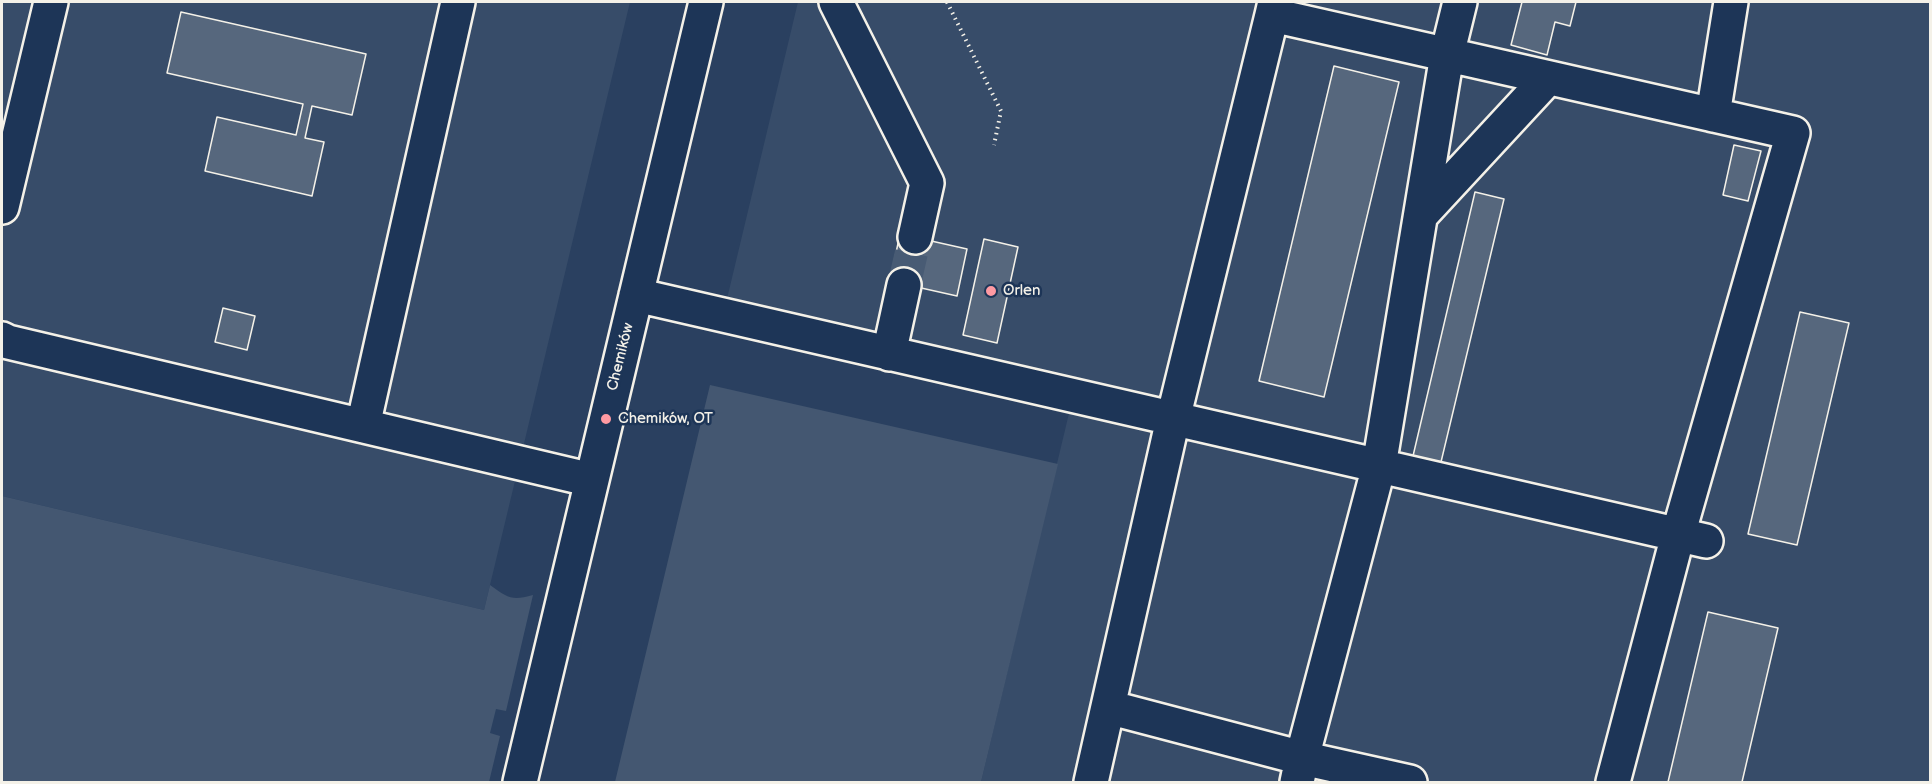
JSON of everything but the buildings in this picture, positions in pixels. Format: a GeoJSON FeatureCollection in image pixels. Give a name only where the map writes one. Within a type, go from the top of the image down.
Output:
{"type":"FeatureCollection","features":[{"type":"Feature","properties":{"kind":"street"},"geometry":{"type":"LineString","coordinates":[[2,207],[51,2]]}},
{"type":"Feature","properties":{"kind":"street"},"geometry":{"type":"LineString","coordinates":[[363,426],[458,2]]}},
{"type":"Feature","properties":{"kind":"street"},"geometry":{"type":"LineString","coordinates":[[836,2],[927,183],[915,237]]}},
{"type":"Feature","properties":{"kind":"street"},"geometry":{"type":"LineString","coordinates":[[1299,770],[1379,466],[1447,55],[1460,2]]}},
{"type":"Feature","properties":{"kind":"street"},"geometry":{"type":"LineString","coordinates":[[1713,115],[1731,2]]}},
{"type":"Feature","properties":{"kind":"street","name":"Chemików"},"geometry":{"type":"LineString","coordinates":[[520,783],[636,295],[714,4]]}},
{"type":"Feature","properties":{"kind":"street"},"geometry":{"type":"LineString","coordinates":[[1090,783],[1173,418],[1274,8],[1447,55],[1793,133],[1692,538],[1613,783]]}},
{"type":"Feature","properties":{"kind":"street"},"geometry":{"type":"LineString","coordinates":[[1421,215],[1548,78]]}},
{"type":"Feature","properties":{"kind":"street"},"geometry":{"type":"LineString","coordinates":[[889,354],[904,285]]}},
{"type":"Feature","properties":{"kind":"street"},"geometry":{"type":"LineString","coordinates":[[636,295],[1692,538]]}},
{"type":"Feature","properties":{"kind":"street"},"geometry":{"type":"LineString","coordinates":[[2,339],[592,480]]}},
{"type":"Feature","properties":{"kind":"street"},"geometry":{"type":"LineString","coordinates":[[1108,707],[1299,770],[1410,783]]}},
{"type":"Feature","properties":{"kind":"path"},"geometry":{"type":"LineString","coordinates":[[947,2],[1001,111],[994,145]]}},
{"type":"Feature","properties":{"kind":"shaded area"},"geometry":{"type":"Polygon","coordinates":[[[2,2],[630,2],[484,610],[2,496],[2,2]]]}},
{"type":"Feature","properties":{"kind":"shaded area"},"geometry":{"type":"Polygon","coordinates":[[[798,2],[1930,2],[1930,782],[981,782],[1076,384],[726,303],[798,2]]]}},
{"type":"Feature","properties":{"kind":"shaded area"},"geometry":{"type":"Polygon","coordinates":[[[710,385],[1058,464],[981,782],[615,782],[710,385]]]}},
{"type":"Feature","properties":{"kind":"shaded area"},"geometry":{"type":"Polygon","coordinates":[[[2,496],[484,610],[490,585],[510,597],[520,598],[533,595],[506,711],[496,709],[490,733],[500,736],[489,782],[2,782],[2,496]]]}},
{"type":"Feature","properties":{"kind":"tunnel"},"geometry":{"type":"LineString","coordinates":[[904,285],[915,237]]}},
{"type":"Feature","properties":{"kind":"place","name":"Orlen"},"geometry":{"type":"Point","coordinates":[991,291]}},
{"type":"Feature","properties":{"kind":"place","name":"Chemików, OT"},"geometry":{"type":"Point","coordinates":[606,419]}}]}
